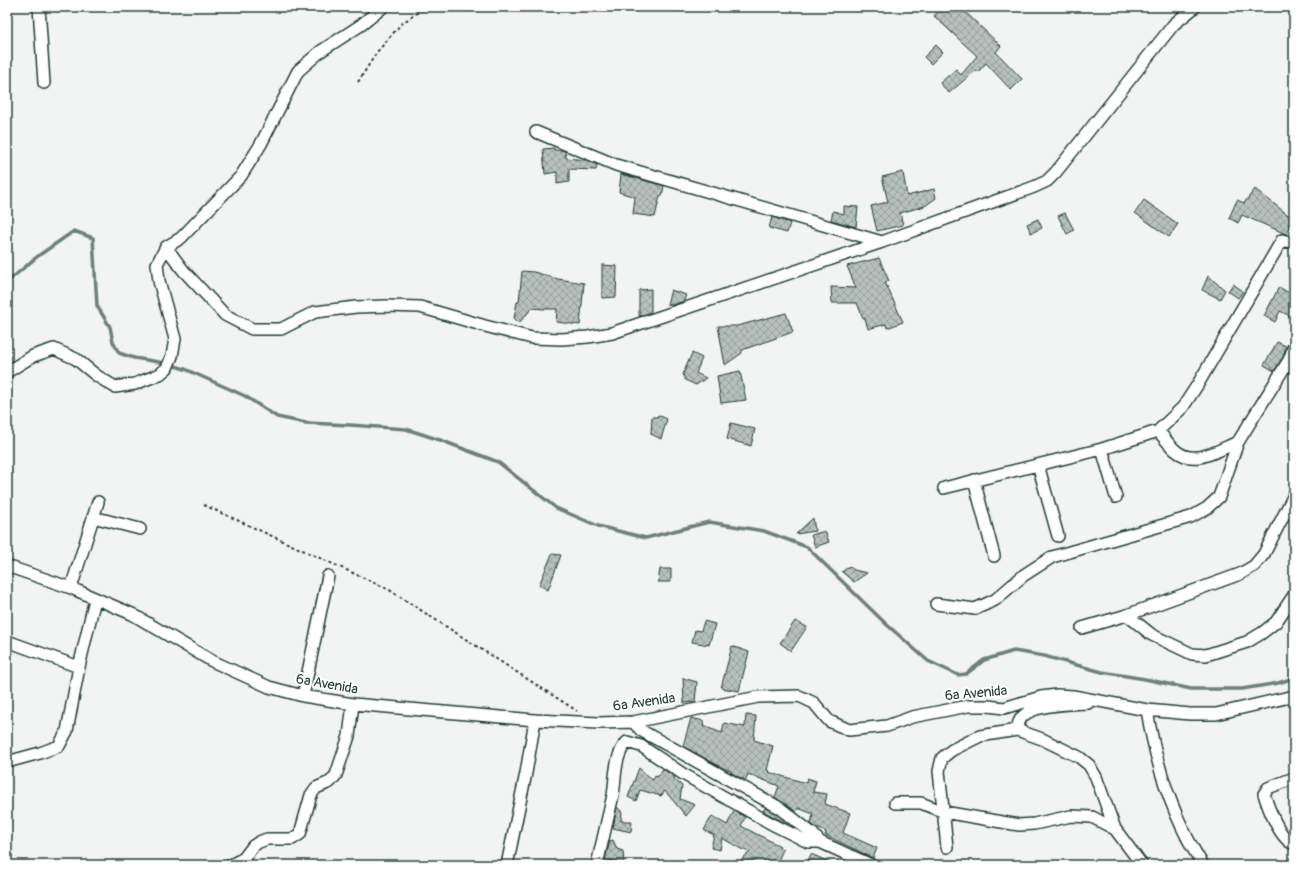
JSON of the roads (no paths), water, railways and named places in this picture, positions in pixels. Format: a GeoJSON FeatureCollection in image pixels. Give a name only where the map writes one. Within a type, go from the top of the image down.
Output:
{"type":"FeatureCollection","features":[{"type":"Feature","properties":{"kind":"street"},"geometry":{"type":"LineString","coordinates":[[39,7],[44,83]]}},
{"type":"Feature","properties":{"kind":"street"},"geometry":{"type":"LineString","coordinates":[[7,372],[33,356],[54,349],[76,359],[97,376],[115,387],[135,384],[160,374],[167,368],[172,356],[175,339],[159,281],[157,264],[166,247],[181,238],[241,176],[261,144],[298,71],[321,51],[361,25],[383,7]]}},
{"type":"Feature","properties":{"kind":"street"},"geometry":{"type":"LineString","coordinates":[[166,247],[183,270],[224,315],[252,329],[281,329],[315,312],[356,307],[387,306],[420,307],[532,338],[562,339],[612,333],[882,242],[1027,190],[1047,181],[1056,172],[1174,24],[1195,7]]}},
{"type":"Feature","properties":{"kind":"street"},"geometry":{"type":"LineString","coordinates":[[536,132],[616,166],[882,242]]}},
{"type":"Feature","properties":{"kind":"street"},"geometry":{"type":"LineString","coordinates":[[944,488],[1102,449],[1158,431],[1183,407],[1198,384],[1282,240],[1294,243]]}},
{"type":"Feature","properties":{"kind":"street"},"geometry":{"type":"LineString","coordinates":[[936,604],[975,609],[995,600],[1024,575],[1052,557],[1191,517],[1207,508],[1219,497],[1238,442],[1289,360],[1294,346]]}},
{"type":"Feature","properties":{"kind":"street"},"geometry":{"type":"LineString","coordinates":[[1158,431],[1175,451],[1188,458],[1200,458],[1238,442]]}},
{"type":"Feature","properties":{"kind":"street"},"geometry":{"type":"LineString","coordinates":[[1102,449],[1116,497]]}},
{"type":"Feature","properties":{"kind":"street"},"geometry":{"type":"LineString","coordinates":[[1038,465],[1058,536]]}},
{"type":"Feature","properties":{"kind":"street"},"geometry":{"type":"LineString","coordinates":[[974,480],[994,556]]}},
{"type":"Feature","properties":{"kind":"street"},"geometry":{"type":"LineString","coordinates":[[1082,628],[1127,615],[1240,574],[1254,566],[1264,554],[1294,495]]}},
{"type":"Feature","properties":{"kind":"street"},"geometry":{"type":"LineString","coordinates":[[71,588],[98,502]]}},
{"type":"Feature","properties":{"kind":"street"},"geometry":{"type":"LineString","coordinates":[[93,517],[140,529]]}},
{"type":"Feature","properties":{"kind":"street","name":"6a Avenida"},"geometry":{"type":"LineString","coordinates":[[7,566],[71,588],[132,614],[212,661],[269,687],[303,696],[352,704],[535,720],[633,722],[758,697],[799,696],[814,704],[829,721],[849,730],[887,726],[912,717],[968,706],[1004,708],[1046,696],[1057,695],[1073,696],[1146,710],[1190,714],[1216,714],[1294,696]]}},
{"type":"Feature","properties":{"kind":"street"},"geometry":{"type":"LineString","coordinates":[[303,696],[328,576]]}},
{"type":"Feature","properties":{"kind":"street"},"geometry":{"type":"LineString","coordinates":[[1127,615],[1152,635],[1192,654],[1206,656],[1247,642],[1262,633],[1276,622],[1294,595]]}},
{"type":"Feature","properties":{"kind":"street"},"geometry":{"type":"LineString","coordinates":[[7,762],[59,746],[67,731],[79,667],[95,599]]}},
{"type":"Feature","properties":{"kind":"street"},"geometry":{"type":"LineString","coordinates":[[7,641],[79,667]]}},
{"type":"Feature","properties":{"kind":"street"},"geometry":{"type":"LineString","coordinates":[[1017,730],[1020,720],[1030,712],[1040,707],[1100,702]]}},
{"type":"Feature","properties":{"kind":"street"},"geometry":{"type":"LineString","coordinates":[[231,865],[244,858],[253,846],[259,842],[267,839],[292,840],[300,834],[311,795],[316,788],[330,782],[336,775],[349,736],[352,704]]}},
{"type":"Feature","properties":{"kind":"street"},"geometry":{"type":"LineString","coordinates":[[1146,710],[1152,742],[1174,812],[1192,848],[1203,865]]}},
{"type":"Feature","properties":{"kind":"street"},"geometry":{"type":"LineString","coordinates":[[507,865],[526,773],[535,720]]}},
{"type":"Feature","properties":{"kind":"street"},"geometry":{"type":"LineString","coordinates":[[633,722],[642,730],[695,762],[780,808],[813,834],[820,842]]}},
{"type":"Feature","properties":{"kind":"street"},"geometry":{"type":"LineString","coordinates":[[641,746],[642,730]]}},
{"type":"Feature","properties":{"kind":"street"},"geometry":{"type":"LineString","coordinates":[[947,847],[939,771],[942,758],[952,750],[980,736],[1017,730],[1042,739],[1079,757],[1089,765],[1096,777],[1115,829],[1142,865]]}},
{"type":"Feature","properties":{"kind":"street"},"geometry":{"type":"LineString","coordinates":[[597,865],[613,794],[617,762],[621,748],[627,742],[641,746],[683,774],[772,824],[808,842],[820,842],[871,865]]}},
{"type":"Feature","properties":{"kind":"street"},"geometry":{"type":"LineString","coordinates":[[1294,778],[1268,788],[1264,794],[1267,804],[1280,831],[1290,843],[1294,844]]}},
{"type":"Feature","properties":{"kind":"street"},"geometry":{"type":"LineString","coordinates":[[895,803],[921,803],[944,812],[1019,825],[1034,824],[1071,816],[1092,817],[1115,829]]}},
{"type":"Feature","properties":{"kind":"waterway"},"geometry":{"type":"LineString","coordinates":[[7,282],[38,256],[74,231],[93,238],[97,306],[110,327],[113,342],[119,353],[134,358],[165,363],[185,369],[245,396],[277,417],[306,423],[406,429],[440,440],[498,462],[556,508],[598,526],[646,538],[709,522],[764,531],[807,547],[885,623],[928,661],[958,675],[966,674],[984,660],[1014,651],[1044,656],[1102,672],[1191,689],[1242,689],[1278,683],[1294,678]]}}]}
